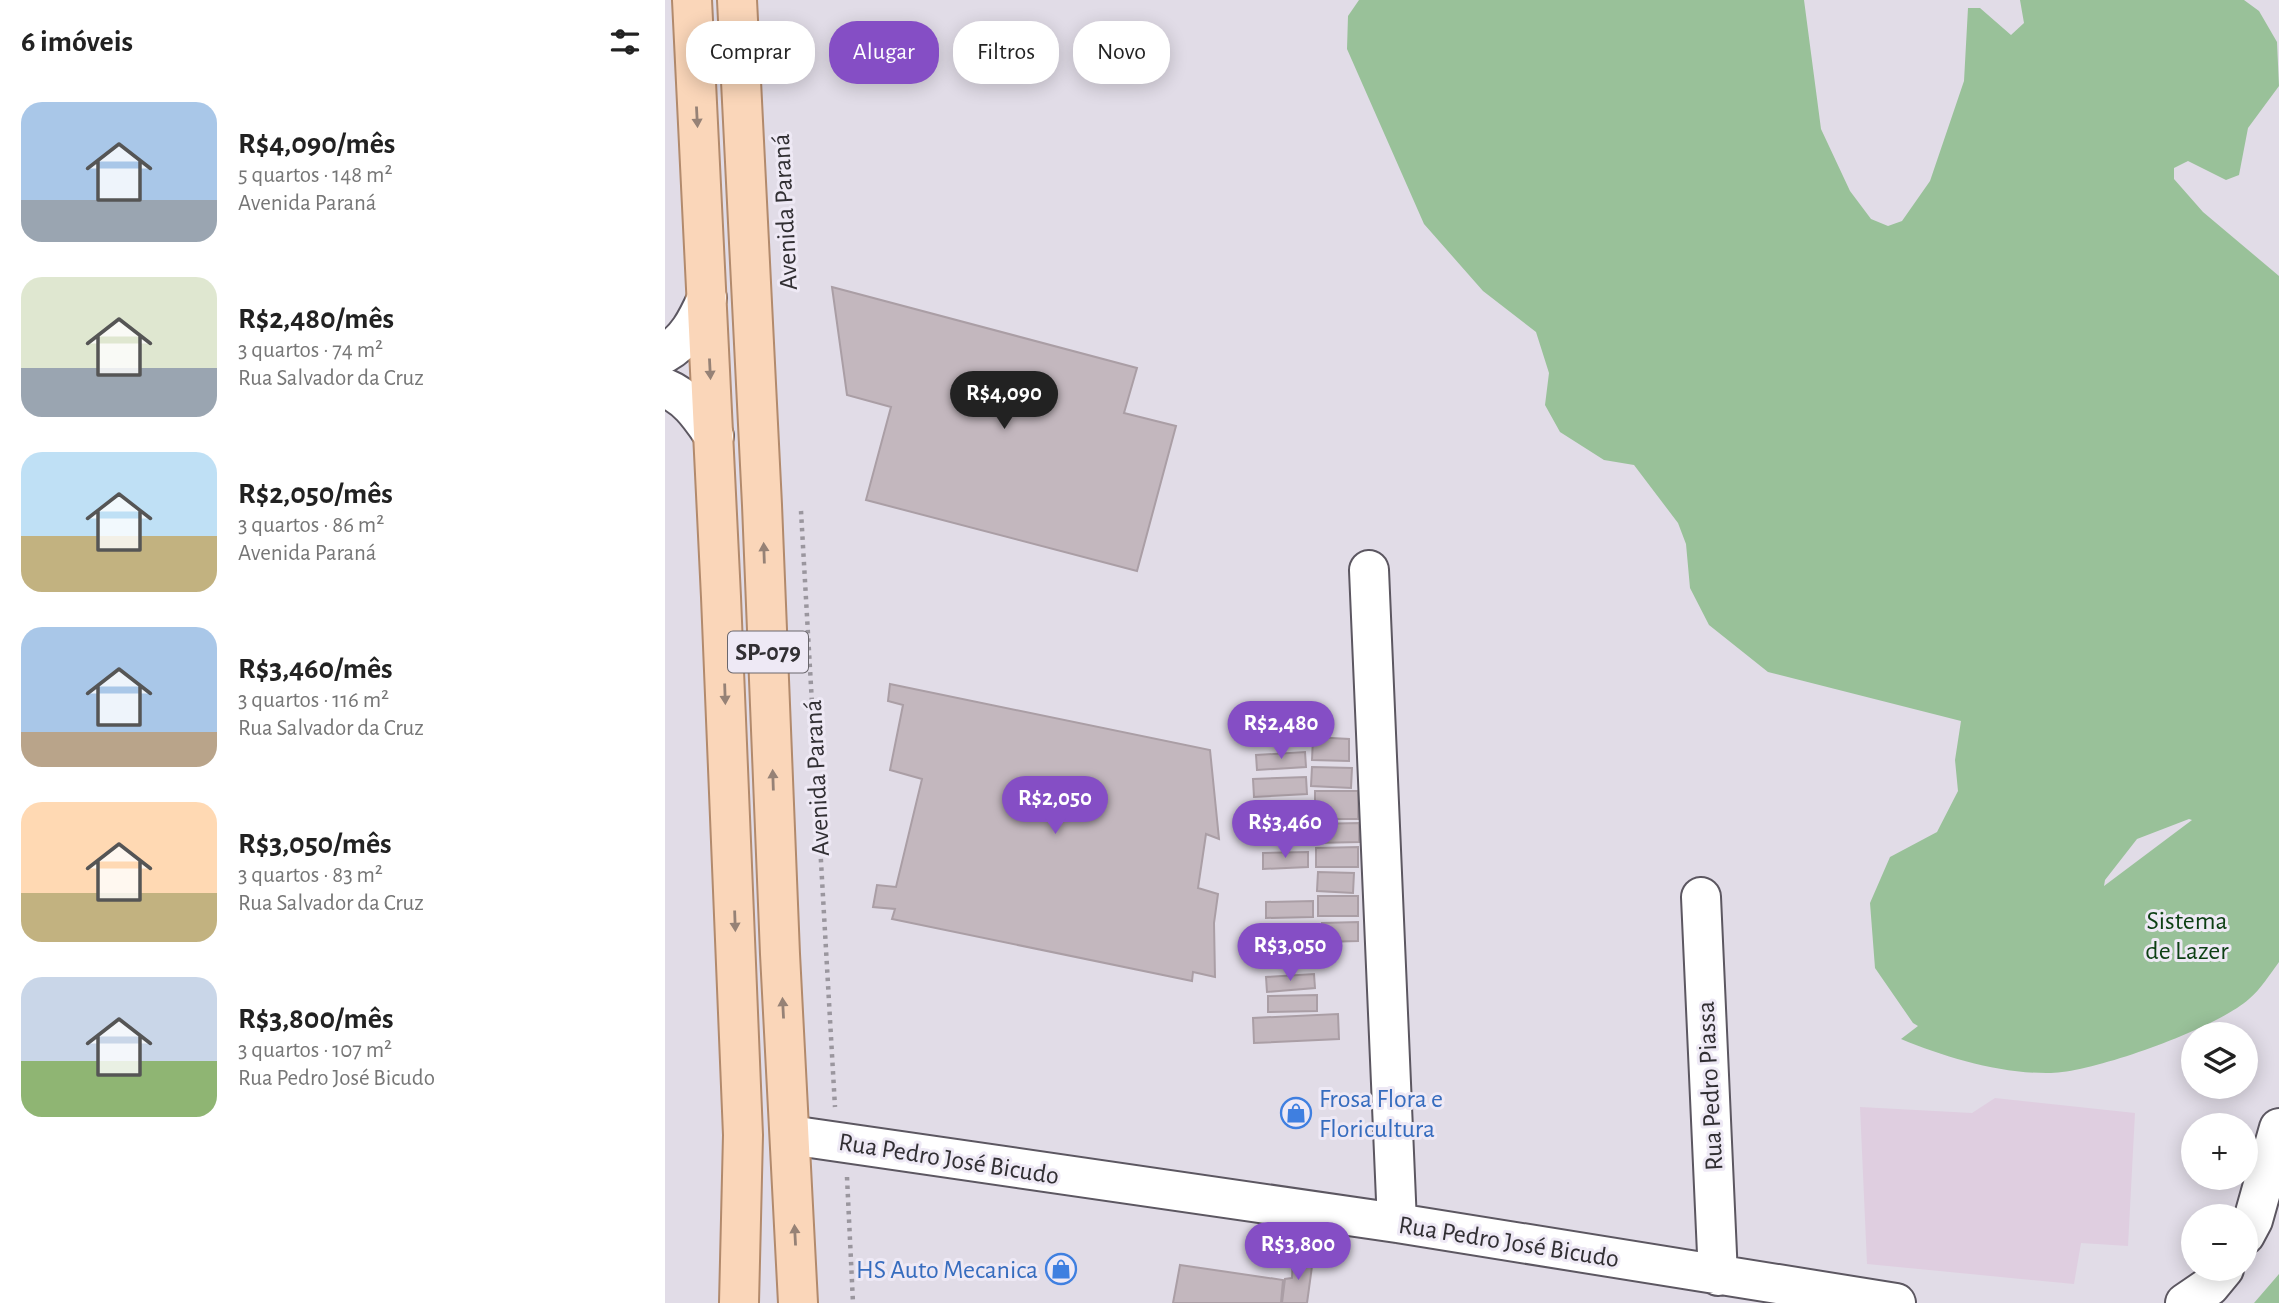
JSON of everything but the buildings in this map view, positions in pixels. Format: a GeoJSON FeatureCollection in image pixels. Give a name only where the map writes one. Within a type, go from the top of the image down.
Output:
{"type":"FeatureCollection","features":[{"type":"Feature","properties":{"kind":"main road","name":"SP-079"},"geometry":{"type":"LineString","coordinates":[[692,0],[714,436],[743,1135],[739,1303]]}},
{"type":"Feature","properties":{"kind":"main road","name":"Avenida Paraná"},"geometry":{"type":"LineString","coordinates":[[737,0],[798,1303]]}},
{"type":"Feature","properties":{"kind":"street"},"geometry":{"type":"LineString","coordinates":[[665,353],[692,328],[707,298]]}},
{"type":"Feature","properties":{"kind":"street"},"geometry":{"type":"LineString","coordinates":[[665,388],[692,405],[714,436]]}},
{"type":"Feature","properties":{"kind":"street"},"geometry":{"type":"LineString","coordinates":[[1369,570],[1397,1223]]}},
{"type":"Feature","properties":{"kind":"street","name":"Rua Pedro Piassa"},"geometry":{"type":"LineString","coordinates":[[1701,897],[1718,1276]]}},
{"type":"Feature","properties":{"kind":"street"},"geometry":{"type":"LineString","coordinates":[[2258,1204],[2279,1128]]}},
{"type":"Feature","properties":{"kind":"street","name":"Rua Pedro José Bicudo"},"geometry":{"type":"LineString","coordinates":[[790,1135],[1397,1223],[1896,1303]]}},
{"type":"Feature","properties":{"kind":"street"},"geometry":{"type":"LineString","coordinates":[[2185,1303],[2214,1281]]}},
{"type":"Feature","properties":{"kind":"path","name":"Avenida Paraná"},"geometry":{"type":"LineString","coordinates":[[801,503],[837,1141],[848,1181],[853,1303]]}},
{"type":"Feature","properties":{"kind":"shaded area"},"geometry":{"type":"Polygon","coordinates":[[[1995,1098],[2135,1113],[2128,1246],[2081,1243],[2074,1284],[1867,1264],[1860,1107],[1972,1113],[1995,1098]]]}},
{"type":"Feature","properties":{"kind":"green space","name":"Sistema de Lazer"},"geometry":{"type":"Polygon","coordinates":[[[1359,0],[1804,0],[1821,129],[1850,191],[1871,219],[1888,226],[1902,221],[1930,181],[1964,81],[1968,8],[1980,8],[2011,35],[2024,23],[2020,0],[2244,0],[2259,11],[2277,42],[2279,86],[2248,128],[2239,175],[2226,180],[2188,161],[2174,168],[2174,179],[2203,212],[2279,276],[2279,962],[2253,995],[2213,1022],[2181,1022],[2181,1036],[2125,1057],[2071,1071],[2032,1073],[1994,1068],[1901,1039],[1918,1026],[1913,1023],[1875,968],[1870,903],[1890,857],[1937,832],[1958,791],[1955,760],[1961,721],[1768,672],[1709,625],[1690,588],[1686,544],[1678,523],[1634,465],[1604,460],[1560,432],[1545,405],[1549,373],[1536,332],[1483,291],[1424,224],[1347,49],[1348,16],[1359,0]],[[2192,820],[2137,839],[2105,880],[2104,886],[2192,820]]]}},
{"type":"Feature","properties":{"kind":"green space"},"geometry":{"type":"Polygon","coordinates":[[[2279,1274],[2279,1303],[2254,1303],[2279,1274]]]}},
{"type":"Feature","properties":{"kind":"place","name":"Frosa Flora e Floricultura"},"geometry":{"type":"Point","coordinates":[1296,1113]}},
{"type":"Feature","properties":{"kind":"place","name":"HS Auto Mecanica"},"geometry":{"type":"Point","coordinates":[1061,1269]}}]}
